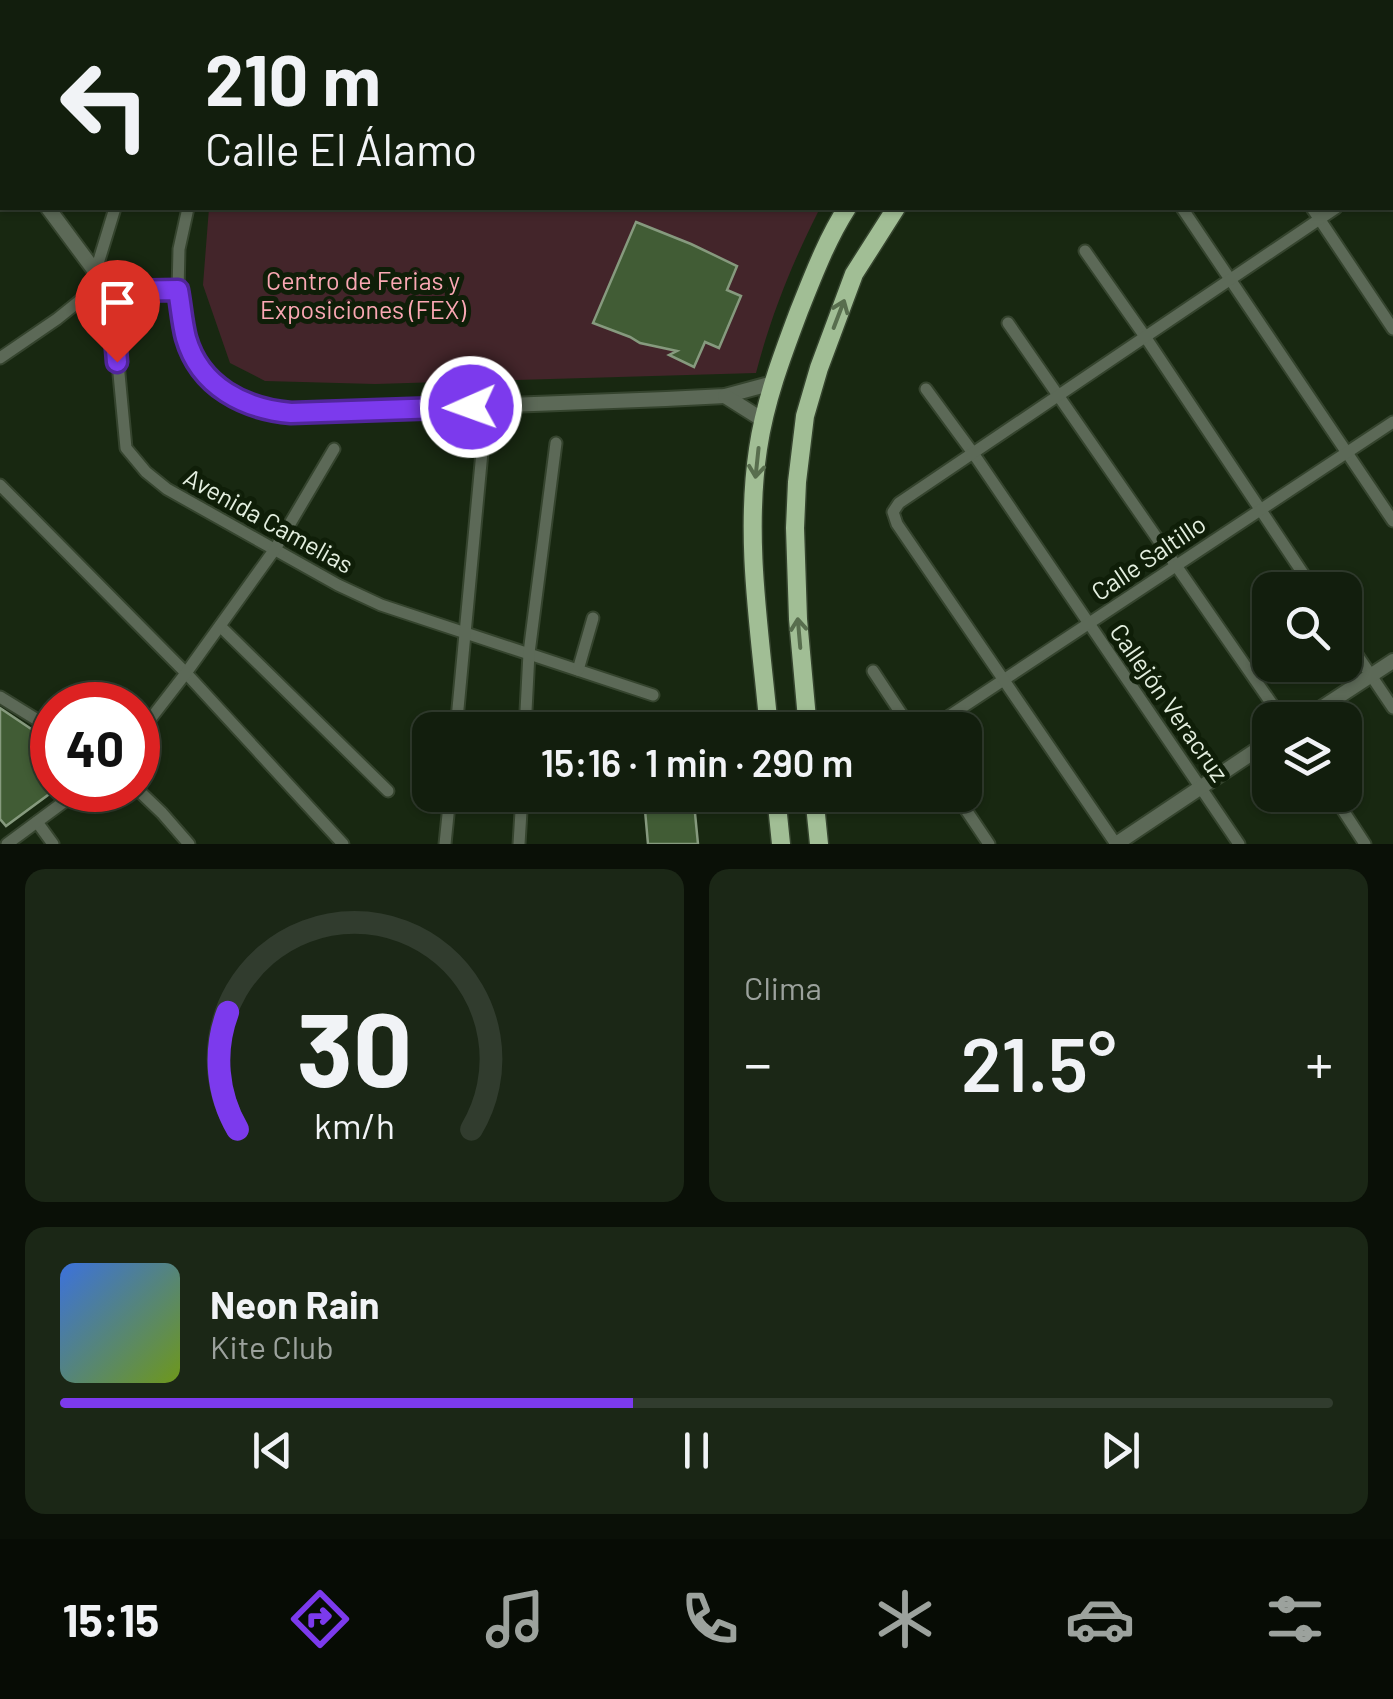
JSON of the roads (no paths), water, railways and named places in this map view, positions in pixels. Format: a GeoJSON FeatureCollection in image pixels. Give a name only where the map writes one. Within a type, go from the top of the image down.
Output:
{"type":"FeatureCollection","features":[{"type":"Feature","properties":{"kind":"highway"},"geometry":{"type":"LineString","coordinates":[[768,712],[752,512],[757,452],[773,382],[814,273],[846,210]]}},
{"type":"Feature","properties":{"kind":"highway"},"geometry":{"type":"LineString","coordinates":[[806,712],[795,528],[805,416],[854,274],[895,210]]}},
{"type":"Feature","properties":{"kind":"highway"},"geometry":{"type":"LineString","coordinates":[[778,812],[781,844]]}},
{"type":"Feature","properties":{"kind":"highway"},"geometry":{"type":"LineString","coordinates":[[815,812],[818,844]]}},
{"type":"Feature","properties":{"kind":"street"},"geometry":{"type":"LineString","coordinates":[[50,210],[103,280],[120,291],[178,290]]}},
{"type":"Feature","properties":{"kind":"street"},"geometry":{"type":"LineString","coordinates":[[0,358],[57,319],[103,280],[115,210]]}},
{"type":"Feature","properties":{"kind":"street"},"geometry":{"type":"LineString","coordinates":[[188,210],[179,249],[178,290],[186,339],[196,362],[213,381],[236,400],[264,410],[365,411],[725,396],[773,382]]}},
{"type":"Feature","properties":{"kind":"street"},"geometry":{"type":"LineString","coordinates":[[1183,210],[1393,521]]}},
{"type":"Feature","properties":{"kind":"street"},"geometry":{"type":"LineString","coordinates":[[1313,210],[1393,329]]}},
{"type":"Feature","properties":{"kind":"street"},"geometry":{"type":"LineString","coordinates":[[1252,753],[1116,844],[1002,681],[893,512],[900,502],[1333,210]]}},
{"type":"Feature","properties":{"kind":"street"},"geometry":{"type":"LineString","coordinates":[[1085,252],[1302,572]]}},
{"type":"Feature","properties":{"kind":"street","name":"Avenida Camelias"},"geometry":{"type":"LineString","coordinates":[[103,280],[126,448],[168,489],[381,606],[653,695]]}},
{"type":"Feature","properties":{"kind":"street"},"geometry":{"type":"LineString","coordinates":[[1008,323],[1270,702]]}},
{"type":"Feature","properties":{"kind":"street","name":"Callejón Veracruz"},"geometry":{"type":"LineString","coordinates":[[926,389],[1240,844]]}},
{"type":"Feature","properties":{"kind":"street"},"geometry":{"type":"LineString","coordinates":[[725,396],[763,420]]}},
{"type":"Feature","properties":{"kind":"street","name":"Calle Saltillo"},"geometry":{"type":"LineString","coordinates":[[955,712],[1393,422]]}},
{"type":"Feature","properties":{"kind":"street"},"geometry":{"type":"LineString","coordinates":[[526,712],[529,653],[556,443]]}},
{"type":"Feature","properties":{"kind":"street"},"geometry":{"type":"LineString","coordinates":[[160,706],[275,549],[334,448]]}},
{"type":"Feature","properties":{"kind":"street"},"geometry":{"type":"LineString","coordinates":[[458,712],[482,452]]}},
{"type":"Feature","properties":{"kind":"street"},"geometry":{"type":"LineString","coordinates":[[0,485],[186,673],[344,844]]}},
{"type":"Feature","properties":{"kind":"street"},"geometry":{"type":"LineString","coordinates":[[578,670],[594,618]]}},
{"type":"Feature","properties":{"kind":"street"},"geometry":{"type":"LineString","coordinates":[[220,626],[388,792]]}},
{"type":"Feature","properties":{"kind":"street"},"geometry":{"type":"LineString","coordinates":[[1331,702],[1393,661]]}},
{"type":"Feature","properties":{"kind":"street"},"geometry":{"type":"LineString","coordinates":[[1362,662],[1393,708]]}},
{"type":"Feature","properties":{"kind":"street"},"geometry":{"type":"LineString","coordinates":[[873,671],[900,712]]}},
{"type":"Feature","properties":{"kind":"street"},"geometry":{"type":"LineString","coordinates":[[0,697],[30,715]]}},
{"type":"Feature","properties":{"kind":"street"},"geometry":{"type":"LineString","coordinates":[[160,811],[188,844]]}},
{"type":"Feature","properties":{"kind":"street"},"geometry":{"type":"LineString","coordinates":[[7,844],[50,812]]}},
{"type":"Feature","properties":{"kind":"street"},"geometry":{"type":"LineString","coordinates":[[446,844],[449,812]]}},
{"type":"Feature","properties":{"kind":"street"},"geometry":{"type":"LineString","coordinates":[[520,844],[521,812]]}},
{"type":"Feature","properties":{"kind":"street"},"geometry":{"type":"LineString","coordinates":[[968,812],[990,844]]}},
{"type":"Feature","properties":{"kind":"street"},"geometry":{"type":"LineString","coordinates":[[1344,812],[1365,844]]}},
{"type":"Feature","properties":{"kind":"street"},"geometry":{"type":"LineString","coordinates":[[37,822],[53,844]]}},
{"type":"Feature","properties":{"kind":"park label","name":"Centro de Ferias y Exposiciones (FEX)"},"geometry":{"type":"Point","coordinates":[363,294]}}]}
